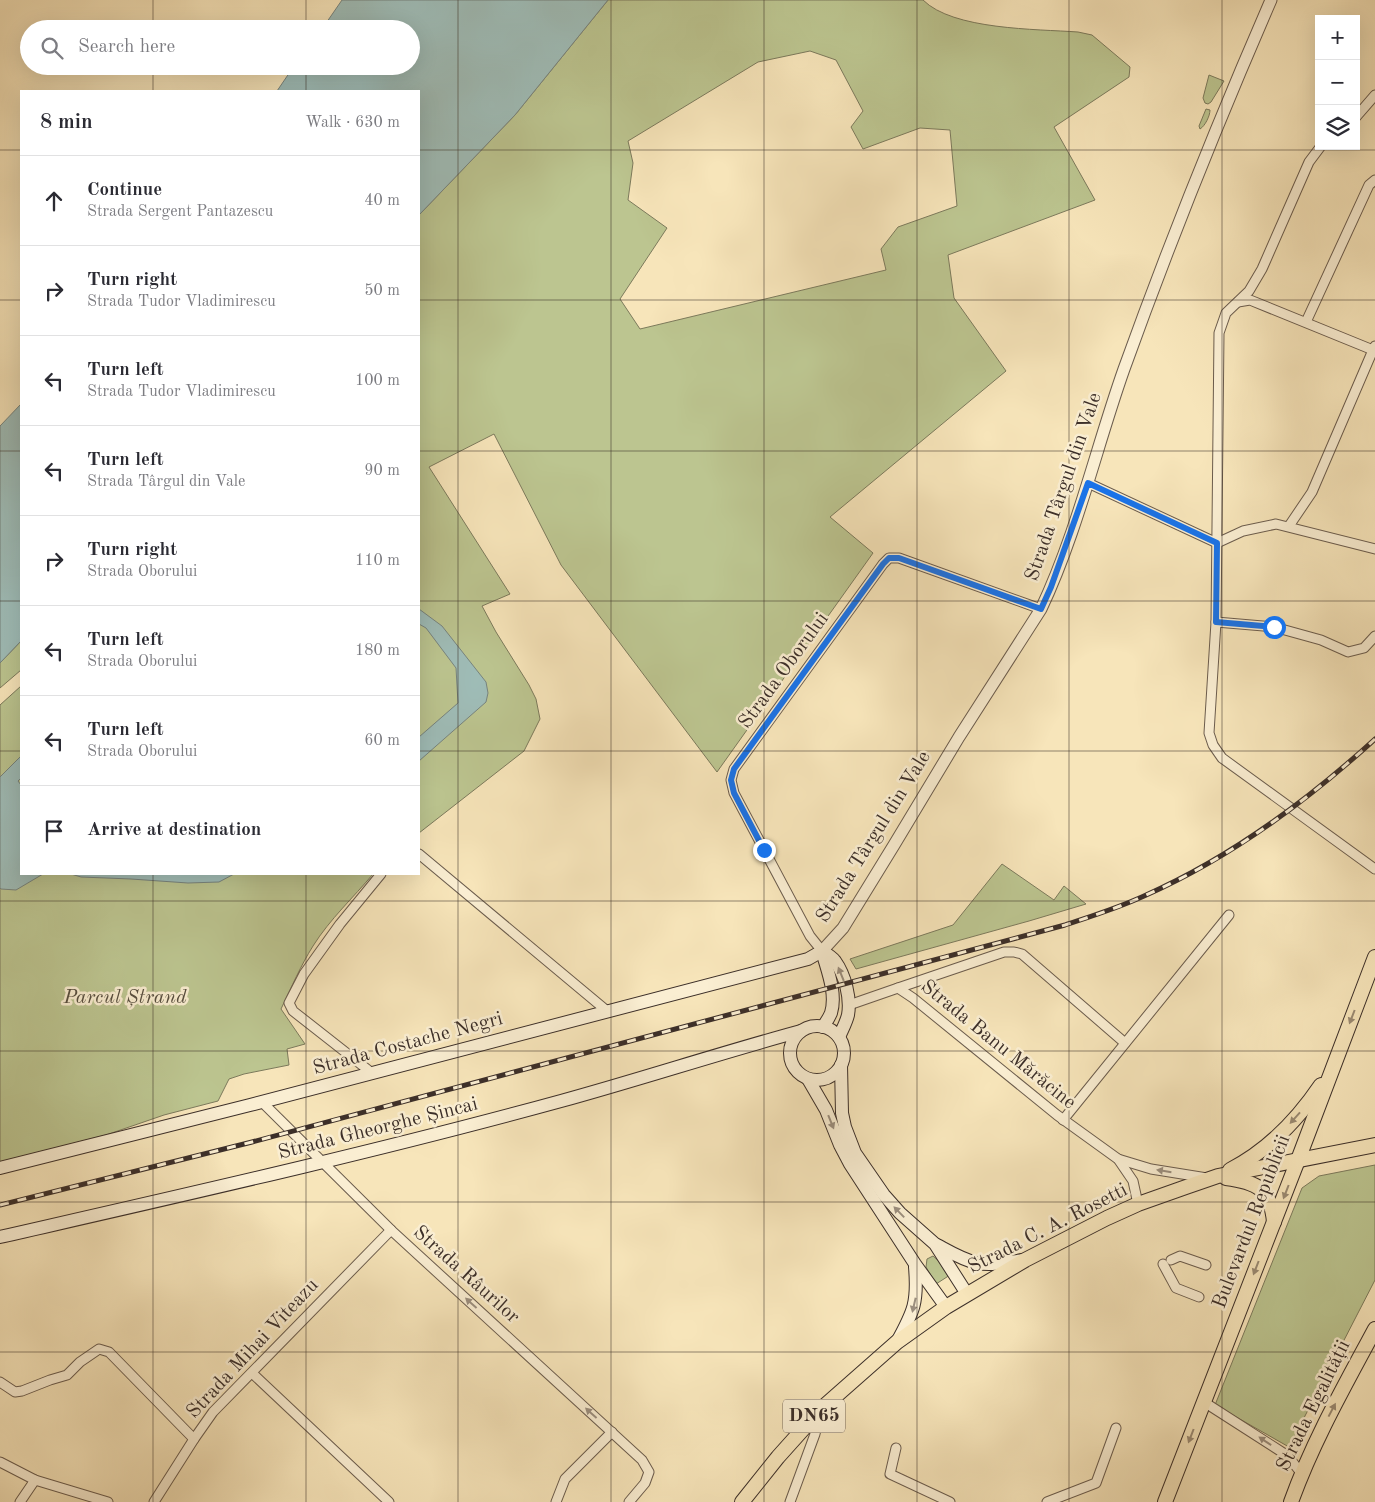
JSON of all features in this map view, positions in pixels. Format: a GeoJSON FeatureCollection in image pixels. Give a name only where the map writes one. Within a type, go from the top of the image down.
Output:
{"type":"FeatureCollection","features":[{"type":"Feature","properties":{"kind":"main road","name":"Strada Târgul din Vale"},"geometry":{"type":"LineString","coordinates":[[822,951],[834,960],[842,974],[847,990],[849,1005],[846,1021],[839,1037]]}},
{"type":"Feature","properties":{"kind":"main road","name":"Strada Târgul din Vale"},"geometry":{"type":"LineString","coordinates":[[822,951],[830,977],[832,996],[830,1014],[823,1027]]}},
{"type":"Feature","properties":{"kind":"main road","name":"Strada Costache Negri"},"geometry":{"type":"LineString","coordinates":[[0,1168],[262,1102],[808,959],[822,951]]}},
{"type":"Feature","properties":{"kind":"main road","name":"Bulevardul Republicii"},"geometry":{"type":"LineString","coordinates":[[1165,1502],[1375,957]]}},
{"type":"Feature","properties":{"kind":"main road"},"geometry":{"type":"LineString","coordinates":[[841,1065],[837,1071],[824,1080],[808,1079],[801,1075],[795,1070],[791,1062],[790,1054],[794,1038],[800,1031],[815,1026],[823,1027],[839,1037],[844,1051],[841,1065],[842,1113],[845,1127],[855,1153],[884,1195],[900,1213],[935,1244],[977,1263],[995,1264],[1025,1260]]}},
{"type":"Feature","properties":{"kind":"main road","name":"Strada Gheorghe Șincai"},"geometry":{"type":"LineString","coordinates":[[0,1237],[323,1163],[570,1099],[800,1031]]}},
{"type":"Feature","properties":{"kind":"main road"},"geometry":{"type":"LineString","coordinates":[[761,1042],[776,1046],[790,1054]]}},
{"type":"Feature","properties":{"kind":"main road"},"geometry":{"type":"LineString","coordinates":[[1214,1178],[1254,1156],[1288,1126],[1306,1106],[1334,1065]]}},
{"type":"Feature","properties":{"kind":"main road"},"geometry":{"type":"LineString","coordinates":[[808,1079],[826,1110],[850,1164],[946,1308]]}},
{"type":"Feature","properties":{"kind":"main road","name":"Strada C. A. Rosetti"},"geometry":{"type":"LineString","coordinates":[[897,1342],[967,1294],[1025,1260],[1081,1230],[1138,1204],[1214,1178],[1375,1145]]}},
{"type":"Feature","properties":{"kind":"main road"},"geometry":{"type":"LineString","coordinates":[[1214,1178],[1236,1179],[1260,1188],[1270,1200],[1274,1223]]}},
{"type":"Feature","properties":{"kind":"main road"},"geometry":{"type":"LineString","coordinates":[[935,1244],[967,1294]]}},
{"type":"Feature","properties":{"kind":"main road"},"geometry":{"type":"LineString","coordinates":[[897,1342],[911,1317],[916,1302],[915,1264]]}},
{"type":"Feature","properties":{"kind":"main road","name":"Strada Egalității"},"geometry":{"type":"LineString","coordinates":[[1291,1502],[1301,1473],[1318,1437],[1375,1328]]}},
{"type":"Feature","properties":{"kind":"main road","name":"DN65"},"geometry":{"type":"LineString","coordinates":[[742,1502],[778,1457],[821,1409],[897,1342]]}},
{"type":"Feature","properties":{"kind":"street","name":"Strada Târgul din Vale"},"geometry":{"type":"LineString","coordinates":[[822,951],[843,928],[959,737],[1041,609],[1051,587],[1088,483],[1124,372],[1169,248],[1231,92],[1271,0]]}},
{"type":"Feature","properties":{"kind":"street"},"geometry":{"type":"LineString","coordinates":[[1360,112],[1375,95]]}},
{"type":"Feature","properties":{"kind":"street"},"geometry":{"type":"LineString","coordinates":[[1318,150],[1308,162],[1262,269],[1249,291],[1226,314],[1219,333],[1216,622],[1208,733],[1213,745],[1222,758],[1375,869]]}},
{"type":"Feature","properties":{"kind":"street"},"geometry":{"type":"LineString","coordinates":[[1306,322],[1372,182]]}},
{"type":"Feature","properties":{"kind":"street"},"geometry":{"type":"LineString","coordinates":[[1237,302],[1250,300],[1374,348],[1312,492],[1289,526]]}},
{"type":"Feature","properties":{"kind":"street"},"geometry":{"type":"LineString","coordinates":[[1088,483],[1217,543],[1243,531],[1259,526],[1276,524],[1375,549]]}},
{"type":"Feature","properties":{"kind":"street","name":"Strada Oborului"},"geometry":{"type":"LineString","coordinates":[[822,951],[810,936],[734,793],[731,780],[734,769],[889,558],[899,558],[1041,609]]}},
{"type":"Feature","properties":{"kind":"street"},"geometry":{"type":"LineString","coordinates":[[1216,622],[1274,627],[1321,640],[1348,652],[1364,648],[1375,636]]}},
{"type":"Feature","properties":{"kind":"street"},"geometry":{"type":"LineString","coordinates":[[420,855],[607,1011]]}},
{"type":"Feature","properties":{"kind":"street"},"geometry":{"type":"LineString","coordinates":[[372,1073],[293,1011],[289,1003],[304,974],[340,924],[380,875]]}},
{"type":"Feature","properties":{"kind":"street"},"geometry":{"type":"LineString","coordinates":[[1063,1120],[1229,915]]}},
{"type":"Feature","properties":{"kind":"street"},"geometry":{"type":"LineString","coordinates":[[898,988],[1004,952],[1014,952],[1022,954],[1125,1043]]}},
{"type":"Feature","properties":{"kind":"street","name":"Strada Banu Mărăcine"},"geometry":{"type":"LineString","coordinates":[[849,1005],[898,988],[913,998],[1063,1120],[1118,1159],[1151,1168],[1214,1178]]}},
{"type":"Feature","properties":{"kind":"street","name":"Strada Râurilor"},"geometry":{"type":"LineString","coordinates":[[262,1102],[391,1230],[642,1460],[648,1472],[645,1483],[629,1502]]}},
{"type":"Feature","properties":{"kind":"street","name":"Strada Banu Mărăcine"},"geometry":{"type":"LineString","coordinates":[[1118,1159],[1133,1181],[1138,1204]]}},
{"type":"Feature","properties":{"kind":"street","name":"Strada Mihai Viteazu"},"geometry":{"type":"LineString","coordinates":[[154,1502],[194,1438],[213,1412],[391,1230]]}},
{"type":"Feature","properties":{"kind":"street"},"geometry":{"type":"LineString","coordinates":[[1199,1297],[1176,1288],[1167,1262],[1180,1256],[1206,1266]]}},
{"type":"Feature","properties":{"kind":"street"},"geometry":{"type":"LineString","coordinates":[[0,1382],[15,1392],[22,1391],[67,1375],[80,1362],[99,1349],[109,1352],[194,1438]]}},
{"type":"Feature","properties":{"kind":"street"},"geometry":{"type":"LineString","coordinates":[[252,1373],[389,1502]]}},
{"type":"Feature","properties":{"kind":"street"},"geometry":{"type":"LineString","coordinates":[[1204,1402],[1288,1456],[1301,1473]]}},
{"type":"Feature","properties":{"kind":"street"},"geometry":{"type":"LineString","coordinates":[[790,1502],[815,1434],[821,1409]]}},
{"type":"Feature","properties":{"kind":"street"},"geometry":{"type":"LineString","coordinates":[[1047,1502],[1096,1483],[1116,1428]]}},
{"type":"Feature","properties":{"kind":"street"},"geometry":{"type":"LineString","coordinates":[[556,1502],[565,1478],[612,1432]]}},
{"type":"Feature","properties":{"kind":"street"},"geometry":{"type":"LineString","coordinates":[[896,1448],[890,1474],[950,1502]]}},
{"type":"Feature","properties":{"kind":"street"},"geometry":{"type":"LineString","coordinates":[[0,1462],[35,1480],[108,1502]]}},
{"type":"Feature","properties":{"kind":"street"},"geometry":{"type":"LineString","coordinates":[[20,1502],[35,1480]]}},
{"type":"Feature","properties":{"kind":"green space"},"geometry":{"type":"Polygon","coordinates":[[[608,0],[923,0],[937,10],[974,23],[1078,32],[1092,35],[1130,67],[1129,77],[1054,127],[1095,200],[948,255],[954,298],[1006,371],[830,517],[873,553],[717,772],[561,565],[494,434],[429,467],[510,594],[482,606],[529,685],[536,699],[540,719],[524,751],[420,832],[420,214],[515,115],[608,0]],[[810,51],[758,62],[628,141],[633,163],[628,200],[667,228],[620,299],[640,329],[886,270],[881,249],[898,227],[957,206],[950,130],[920,128],[863,149],[851,127],[863,111],[836,60],[810,51]]]}},
{"type":"Feature","properties":{"kind":"green space"},"geometry":{"type":"Polygon","coordinates":[[[1209,75],[1224,81],[1208,104],[1205,103],[1203,98],[1209,75]]]}},
{"type":"Feature","properties":{"kind":"green space"},"geometry":{"type":"Polygon","coordinates":[[[1206,109],[1210,110],[1209,115],[1200,129],[1199,126],[1206,109]]]}},
{"type":"Feature","properties":{"kind":"green space"},"geometry":{"type":"Polygon","coordinates":[[[20,642],[20,671],[0,688],[0,663],[20,642]]]}},
{"type":"Feature","properties":{"kind":"green space","name":"Parcul Ștrand"},"geometry":{"type":"Polygon","coordinates":[[[20,687],[20,875],[372,875],[334,918],[313,946],[281,1009],[305,1044],[287,1049],[289,1065],[229,1079],[218,1101],[164,1115],[106,1135],[0,1162],[0,705],[20,687]]]}},
{"type":"Feature","properties":{"kind":"green space"},"geometry":{"type":"Polygon","coordinates":[[[1002,864],[1054,900],[1064,886],[1086,904],[856,969],[850,959],[953,925],[1002,864]]]}},
{"type":"Feature","properties":{"kind":"green space"},"geometry":{"type":"Polygon","coordinates":[[[1375,1165],[1375,1280],[1289,1447],[1215,1405],[1302,1188],[1319,1176],[1375,1165]]]}},
{"type":"Feature","properties":{"kind":"green space"},"geometry":{"type":"Polygon","coordinates":[[[933,1256],[950,1275],[936,1284],[926,1267],[927,1259],[933,1256]]]}},
{"type":"Feature","properties":{"kind":"water"},"geometry":{"type":"Polygon","coordinates":[[[342,0],[608,0],[515,115],[420,214],[420,90],[278,90],[288,75],[420,75],[420,20],[328,20],[342,0]]]}},
{"type":"Feature","properties":{"kind":"water"},"geometry":{"type":"Polygon","coordinates":[[[20,405],[20,642],[0,663],[0,426],[20,405]]]}},
{"type":"Feature","properties":{"kind":"water"},"geometry":{"type":"Polygon","coordinates":[[[420,610],[442,626],[486,682],[488,693],[486,702],[420,760],[420,736],[458,703],[456,668],[426,628],[420,625],[420,610]]]}},
{"type":"Feature","properties":{"kind":"water"},"geometry":{"type":"Polygon","coordinates":[[[20,757],[20,779],[18,781],[20,784],[20,875],[41,875],[16,890],[0,888],[0,777],[20,757]]]}},
{"type":"Feature","properties":{"kind":"water"},"geometry":{"type":"Polygon","coordinates":[[[74,875],[232,875],[219,882],[188,883],[81,877],[74,875]]]}},
{"type":"Feature","properties":{"kind":"railway"},"geometry":{"type":"LineString","coordinates":[[0,1205],[252,1142],[1065,925],[1095,915],[1176,881],[1237,846],[1322,785],[1375,739]]}},
{"type":"Feature","properties":{"kind":"route"},"geometry":{"type":"LineString","coordinates":[[764,850],[734,793],[731,780],[734,769],[889,558],[899,558],[1041,609],[1051,587],[1088,483],[1217,543],[1216,622],[1274,627]]}}]}
